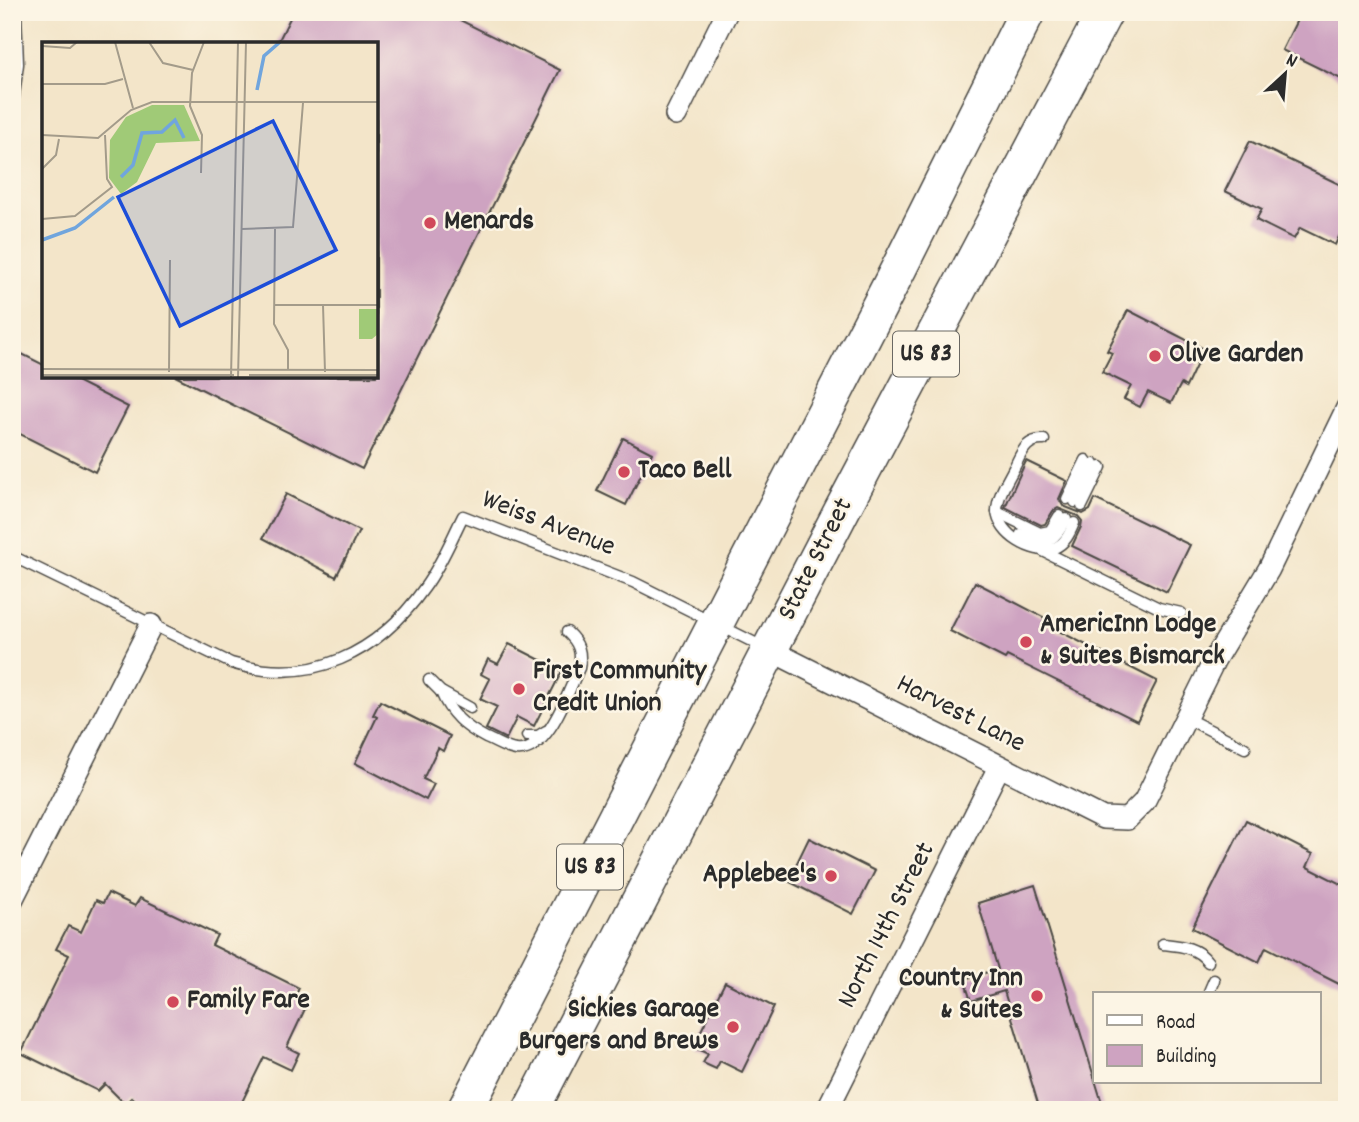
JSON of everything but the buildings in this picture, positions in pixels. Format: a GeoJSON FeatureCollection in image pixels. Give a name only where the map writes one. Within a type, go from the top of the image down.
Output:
{"type":"FeatureCollection","features":[{"type":"Feature","properties":{"kind":"highway","name":"US 83"},"geometry":{"type":"LineString","coordinates":[[465,1110],[899,268],[1027,12]]}},
{"type":"Feature","properties":{"kind":"highway","name":"State Street"},"geometry":{"type":"LineString","coordinates":[[531,1110],[1105,12]]}},
{"type":"Feature","properties":{"kind":"street"},"geometry":{"type":"LineString","coordinates":[[676,116],[727,12]]}},
{"type":"Feature","properties":{"kind":"street"},"geometry":{"type":"LineString","coordinates":[[1186,718],[1223,645],[1269,569],[1347,408]]}},
{"type":"Feature","properties":{"kind":"street"},"geometry":{"type":"LineString","coordinates":[[12,900],[150,625]]}},
{"type":"Feature","properties":{"kind":"street","name":"Harvest Lane"},"geometry":{"type":"LineString","coordinates":[[770,650],[1103,818],[1127,819],[1144,802],[1186,718]]}},
{"type":"Feature","properties":{"kind":"street","name":"North 14th Street"},"geometry":{"type":"LineString","coordinates":[[827,1110],[999,767]]}},
{"type":"Feature","properties":{"kind":"lane"},"geometry":{"type":"LineString","coordinates":[[12,111],[18,64],[16,12]]}},
{"type":"Feature","properties":{"kind":"lane"},"geometry":{"type":"LineString","coordinates":[[1044,440],[1033,440],[1024,448],[999,499],[998,516],[1007,534],[1159,608],[1181,613]]}},
{"type":"Feature","properties":{"kind":"lane"},"geometry":{"type":"LineString","coordinates":[[1094,464],[1075,502],[1094,464]]}},
{"type":"Feature","properties":{"kind":"lane","name":"Weiss Avenue"},"geometry":{"type":"LineString","coordinates":[[12,556],[215,656],[247,668],[295,671],[334,662],[356,652],[383,634],[413,603],[439,564],[463,516],[633,582],[770,650]]}},
{"type":"Feature","properties":{"kind":"lane"},"geometry":{"type":"LineString","coordinates":[[998,516],[1040,533],[1050,531],[1066,520],[1069,535],[1052,549],[1038,549]]}},
{"type":"Feature","properties":{"kind":"lane"},"geometry":{"type":"LineString","coordinates":[[429,680],[464,724],[507,748],[526,750],[535,747],[548,732],[581,660],[579,645],[567,632]]}},
{"type":"Feature","properties":{"kind":"lane"},"geometry":{"type":"LineString","coordinates":[[441,692],[472,704]]}},
{"type":"Feature","properties":{"kind":"lane"},"geometry":{"type":"LineString","coordinates":[[1186,718],[1245,748]]}},
{"type":"Feature","properties":{"kind":"lane"},"geometry":{"type":"LineString","coordinates":[[530,732],[543,728],[554,720]]}},
{"type":"Feature","properties":{"kind":"lane"},"geometry":{"type":"LineString","coordinates":[[1163,944],[1187,947],[1202,953],[1208,962]]}},
{"type":"Feature","properties":{"kind":"lane"},"geometry":{"type":"LineString","coordinates":[[1209,992],[1214,980]]}},
{"type":"Feature","properties":{"kind":"place","name":"Menards"},"geometry":{"type":"Point","coordinates":[430,223]}},
{"type":"Feature","properties":{"kind":"place","name":"Olive Garden"},"geometry":{"type":"Point","coordinates":[1155,356]}},
{"type":"Feature","properties":{"kind":"place","name":"Taco Bell"},"geometry":{"type":"Point","coordinates":[624,472]}},
{"type":"Feature","properties":{"kind":"place","name":"AmericInn Lodge & Suites Bismarck"},"geometry":{"type":"Point","coordinates":[1026,642]}},
{"type":"Feature","properties":{"kind":"place","name":"First Community Credit Union"},"geometry":{"type":"Point","coordinates":[519,689]}},
{"type":"Feature","properties":{"kind":"place","name":"Applebee's"},"geometry":{"type":"Point","coordinates":[831,876]}},
{"type":"Feature","properties":{"kind":"place","name":"Country Inn & Suites"},"geometry":{"type":"Point","coordinates":[1037,996]}},
{"type":"Feature","properties":{"kind":"place","name":"Family Fare"},"geometry":{"type":"Point","coordinates":[173,1002]}},
{"type":"Feature","properties":{"kind":"place","name":"Sickies Garage Burgers and Brews"},"geometry":{"type":"Point","coordinates":[733,1027]}}]}
